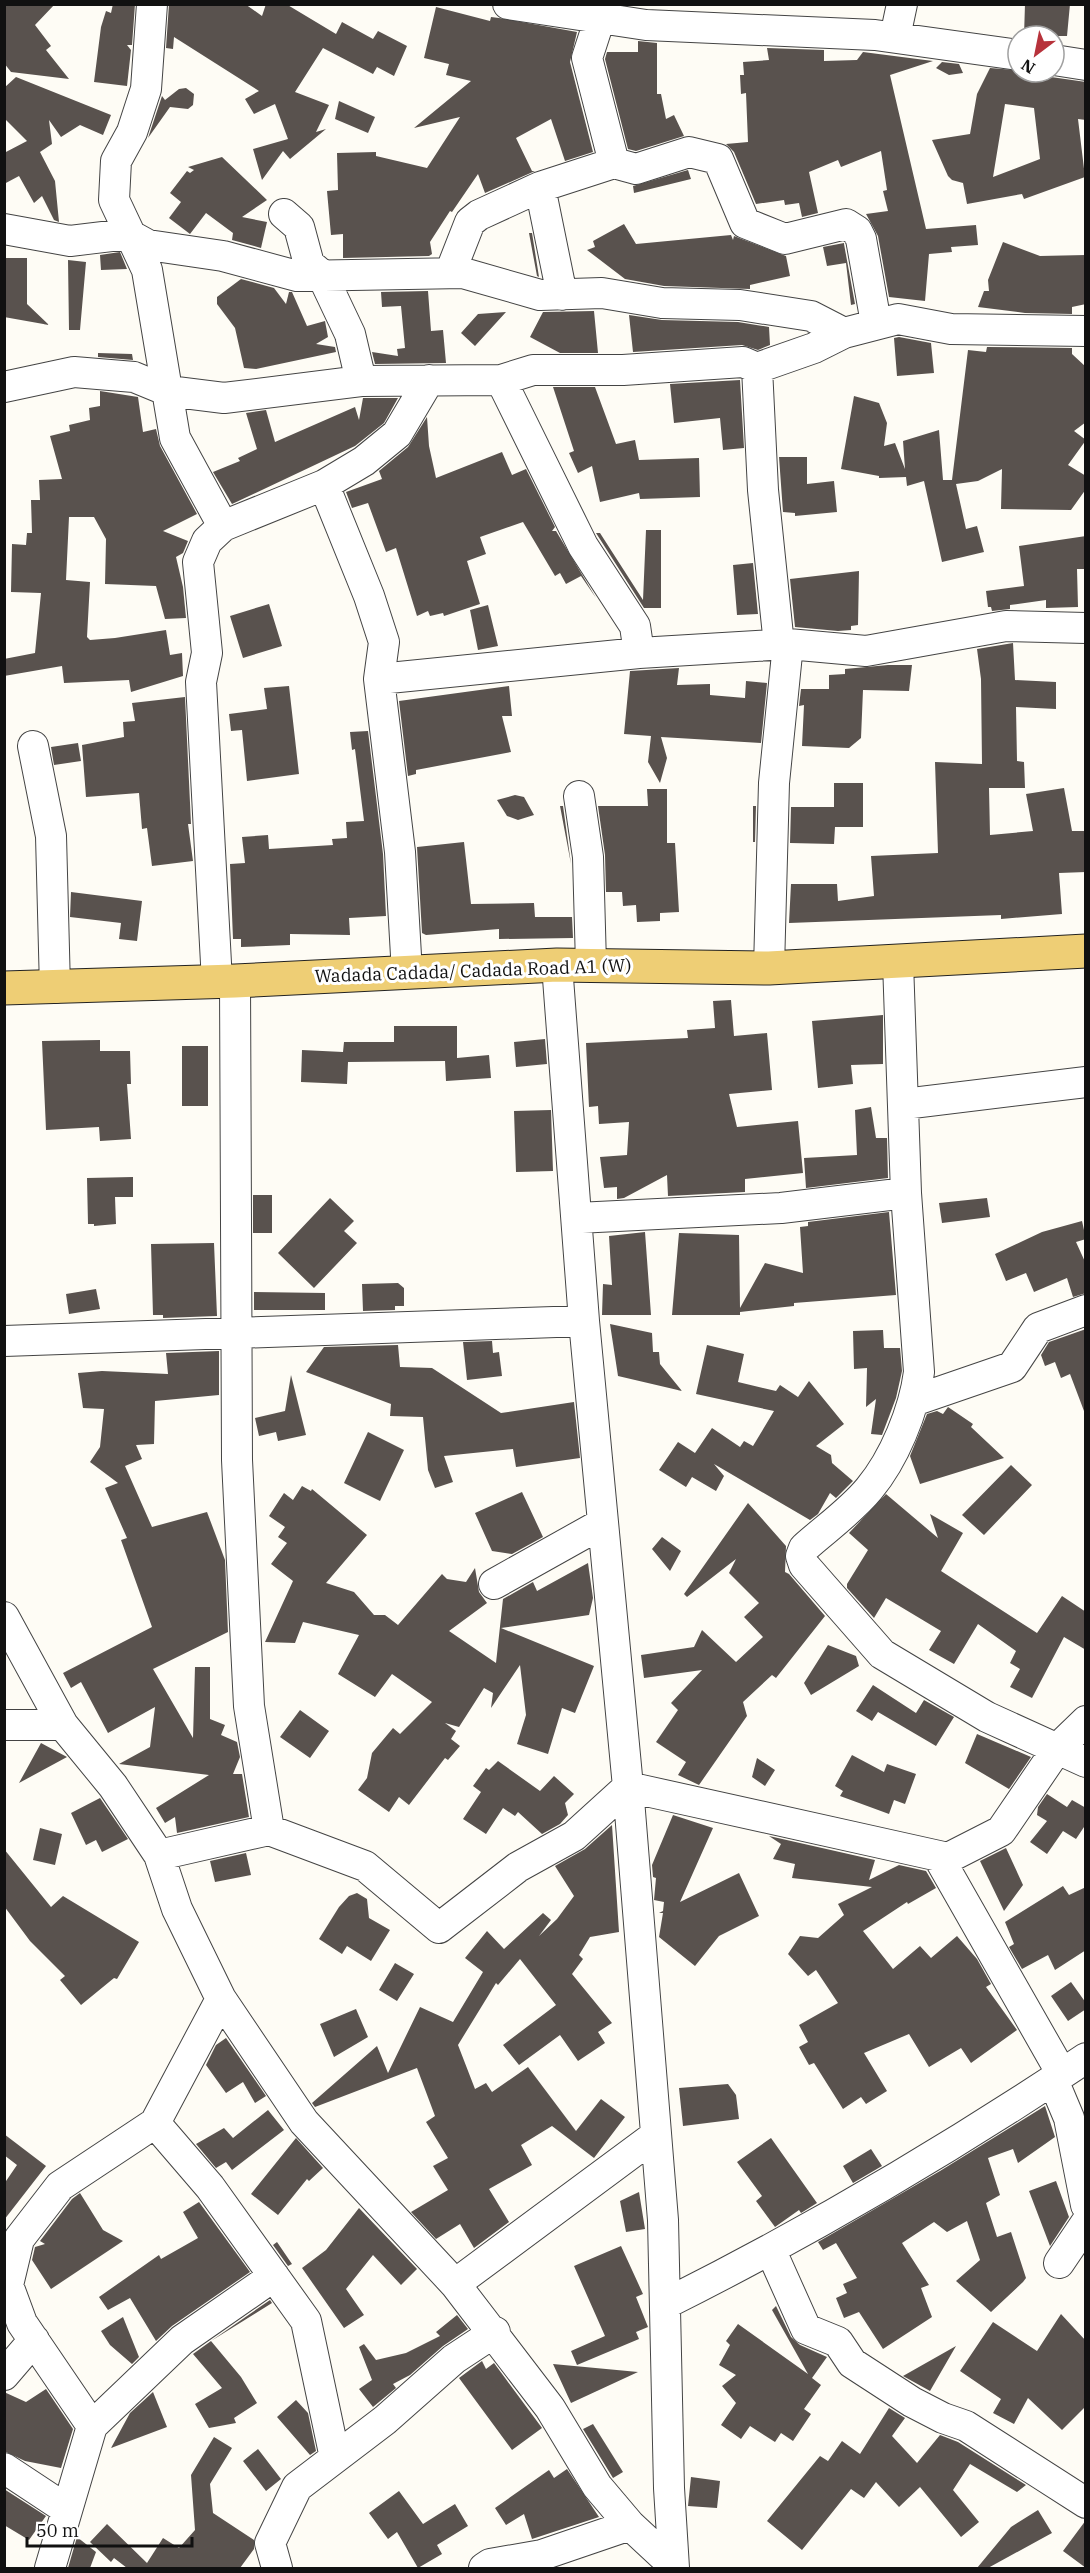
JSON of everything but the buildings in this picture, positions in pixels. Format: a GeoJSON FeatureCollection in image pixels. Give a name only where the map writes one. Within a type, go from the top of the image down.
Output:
{"type":"FeatureCollection","features":[{"type":"Feature","properties":{"kind":"main road","name":"Wadada Cadada/ Cadada Road A1 (W)"},"geometry":{"type":"LineString","coordinates":[[4,988],[55,988],[591,964],[769,968],[1086,951]]}},
{"type":"Feature","properties":{"kind":"street"},"geometry":{"type":"LineString","coordinates":[[152,4],[147,89],[132,132],[116,161],[114,200],[128,234],[147,270],[175,438],[223,526]]}},
{"type":"Feature","properties":{"kind":"street"},"geometry":{"type":"LineString","coordinates":[[508,4],[646,25],[894,37],[1006,53]]}},
{"type":"Feature","properties":{"kind":"street"},"geometry":{"type":"LineString","coordinates":[[894,37],[902,4]]}},
{"type":"Feature","properties":{"kind":"street"},"geometry":{"type":"LineString","coordinates":[[600,18],[587,58],[614,163]]}},
{"type":"Feature","properties":{"kind":"street"},"geometry":{"type":"LineString","coordinates":[[1066,62],[1086,65]]}},
{"type":"Feature","properties":{"kind":"street"},"geometry":{"type":"LineString","coordinates":[[450,273],[470,222],[489,210],[540,187],[614,163],[636,169],[689,152],[718,159],[745,224],[785,239],[846,224],[857,231],[861,239],[876,323]]}},
{"type":"Feature","properties":{"kind":"street"},"geometry":{"type":"LineString","coordinates":[[540,187],[562,295]]}},
{"type":"Feature","properties":{"kind":"street"},"geometry":{"type":"LineString","coordinates":[[284,214],[299,227],[309,264],[322,275],[350,334],[361,381]]}},
{"type":"Feature","properties":{"kind":"street"},"geometry":{"type":"LineString","coordinates":[[4,229],[70,241],[128,234],[148,245],[223,256],[297,276],[463,273],[540,295],[602,293],[662,303],[740,306],[811,316],[844,333]]}},
{"type":"Feature","properties":{"kind":"street"},"geometry":{"type":"LineString","coordinates":[[4,387],[74,372],[134,377],[168,391],[224,398],[361,381],[501,380],[533,370],[623,370],[743,362],[756,368],[814,348],[844,333],[898,319],[951,329],[1086,331]]}},
{"type":"Feature","properties":{"kind":"street"},"geometry":{"type":"LineString","coordinates":[[756,368],[763,490],[783,645],[774,783],[769,968]]}},
{"type":"Feature","properties":{"kind":"street"},"geometry":{"type":"LineString","coordinates":[[269,1830],[249,1706],[237,1460],[238,1332],[226,981],[201,682],[207,653],[198,562],[207,541],[223,526],[324,485],[364,461],[398,434],[429,380]]}},
{"type":"Feature","properties":{"kind":"street"},"geometry":{"type":"LineString","coordinates":[[501,380],[583,546],[635,626],[639,653]]}},
{"type":"Feature","properties":{"kind":"street"},"geometry":{"type":"LineString","coordinates":[[324,485],[369,596],[384,642],[379,679],[400,852],[407,973]]}},
{"type":"Feature","properties":{"kind":"street"},"geometry":{"type":"LineString","coordinates":[[379,679],[639,653],[783,645],[866,651],[1006,626],[1085,629]]}},
{"type":"Feature","properties":{"kind":"street"},"geometry":{"type":"LineString","coordinates":[[33,746],[51,836],[55,988]]}},
{"type":"Feature","properties":{"kind":"street"},"geometry":{"type":"LineString","coordinates":[[579,796],[588,857],[591,964]]}},
{"type":"Feature","properties":{"kind":"street"},"geometry":{"type":"LineString","coordinates":[[898,962],[906,1193],[919,1372],[916,1400],[897,1442],[869,1489],[804,1548],[801,1556],[804,1565],[882,1654],[987,1717],[1086,1762]]}},
{"type":"Feature","properties":{"kind":"street"},"geometry":{"type":"LineString","coordinates":[[557,965],[584,1320],[628,1787],[656,2135],[665,2304],[674,2567]]}},
{"type":"Feature","properties":{"kind":"street"},"geometry":{"type":"LineString","coordinates":[[904,1104],[1086,1082]]}},
{"type":"Feature","properties":{"kind":"street"},"geometry":{"type":"LineString","coordinates":[[577,1218],[781,1208],[906,1193]]}},
{"type":"Feature","properties":{"kind":"street"},"geometry":{"type":"LineString","coordinates":[[916,1400],[1012,1367],[1038,1328],[1086,1310]]}},
{"type":"Feature","properties":{"kind":"street"},"geometry":{"type":"LineString","coordinates":[[4,1341],[584,1320]]}},
{"type":"Feature","properties":{"kind":"street"},"geometry":{"type":"LineString","coordinates":[[494,1584],[603,1524]]}},
{"type":"Feature","properties":{"kind":"street"},"geometry":{"type":"LineString","coordinates":[[4,1617],[63,1725],[113,1786],[159,1855],[177,1909],[221,1999],[304,2122],[455,2284],[495,2332],[550,2408],[597,2486],[630,2525],[674,2567]]}},
{"type":"Feature","properties":{"kind":"street"},"geometry":{"type":"LineString","coordinates":[[628,1787],[939,1858],[948,1858],[1001,1831],[1058,1749],[1086,1721]]}},
{"type":"Feature","properties":{"kind":"street"},"geometry":{"type":"LineString","coordinates":[[4,1725],[63,1725]]}},
{"type":"Feature","properties":{"kind":"street"},"geometry":{"type":"LineString","coordinates":[[159,1855],[269,1830],[365,1866],[439,1928],[518,1867],[574,1836],[628,1787]]}},
{"type":"Feature","properties":{"kind":"street"},"geometry":{"type":"LineString","coordinates":[[939,1858],[1067,2071],[1069,2118],[1086,2205]]}},
{"type":"Feature","properties":{"kind":"street"},"geometry":{"type":"LineString","coordinates":[[92,2426],[22,2323],[8,2285],[19,2239],[60,2186],[155,2123],[221,1999]]}},
{"type":"Feature","properties":{"kind":"street"},"geometry":{"type":"LineString","coordinates":[[665,2304],[771,2251],[885,2187],[1067,2071]]}},
{"type":"Feature","properties":{"kind":"street"},"geometry":{"type":"LineString","coordinates":[[155,2123],[210,2187],[306,2321],[336,2458]]}},
{"type":"Feature","properties":{"kind":"street"},"geometry":{"type":"LineString","coordinates":[[455,2284],[656,2135]]}},
{"type":"Feature","properties":{"kind":"street"},"geometry":{"type":"LineString","coordinates":[[1059,2263],[1086,2223]]}},
{"type":"Feature","properties":{"kind":"street"},"geometry":{"type":"LineString","coordinates":[[771,2251],[806,2329],[838,2342],[852,2362],[912,2402],[943,2418],[966,2426],[1086,2503]]}},
{"type":"Feature","properties":{"kind":"street"},"geometry":{"type":"LineString","coordinates":[[50,2568],[92,2426],[182,2340],[274,2276]]}},
{"type":"Feature","properties":{"kind":"street"},"geometry":{"type":"LineString","coordinates":[[277,2568],[270,2543],[297,2487],[385,2420],[454,2359],[495,2332]]}},
{"type":"Feature","properties":{"kind":"street"},"geometry":{"type":"LineString","coordinates":[[4,2375],[34,2340]]}},
{"type":"Feature","properties":{"kind":"street"},"geometry":{"type":"LineString","coordinates":[[4,2468],[66,2509]]}},
{"type":"Feature","properties":{"kind":"street"},"geometry":{"type":"LineString","coordinates":[[484,2568],[490,2564],[542,2555],[630,2525]]}}]}
